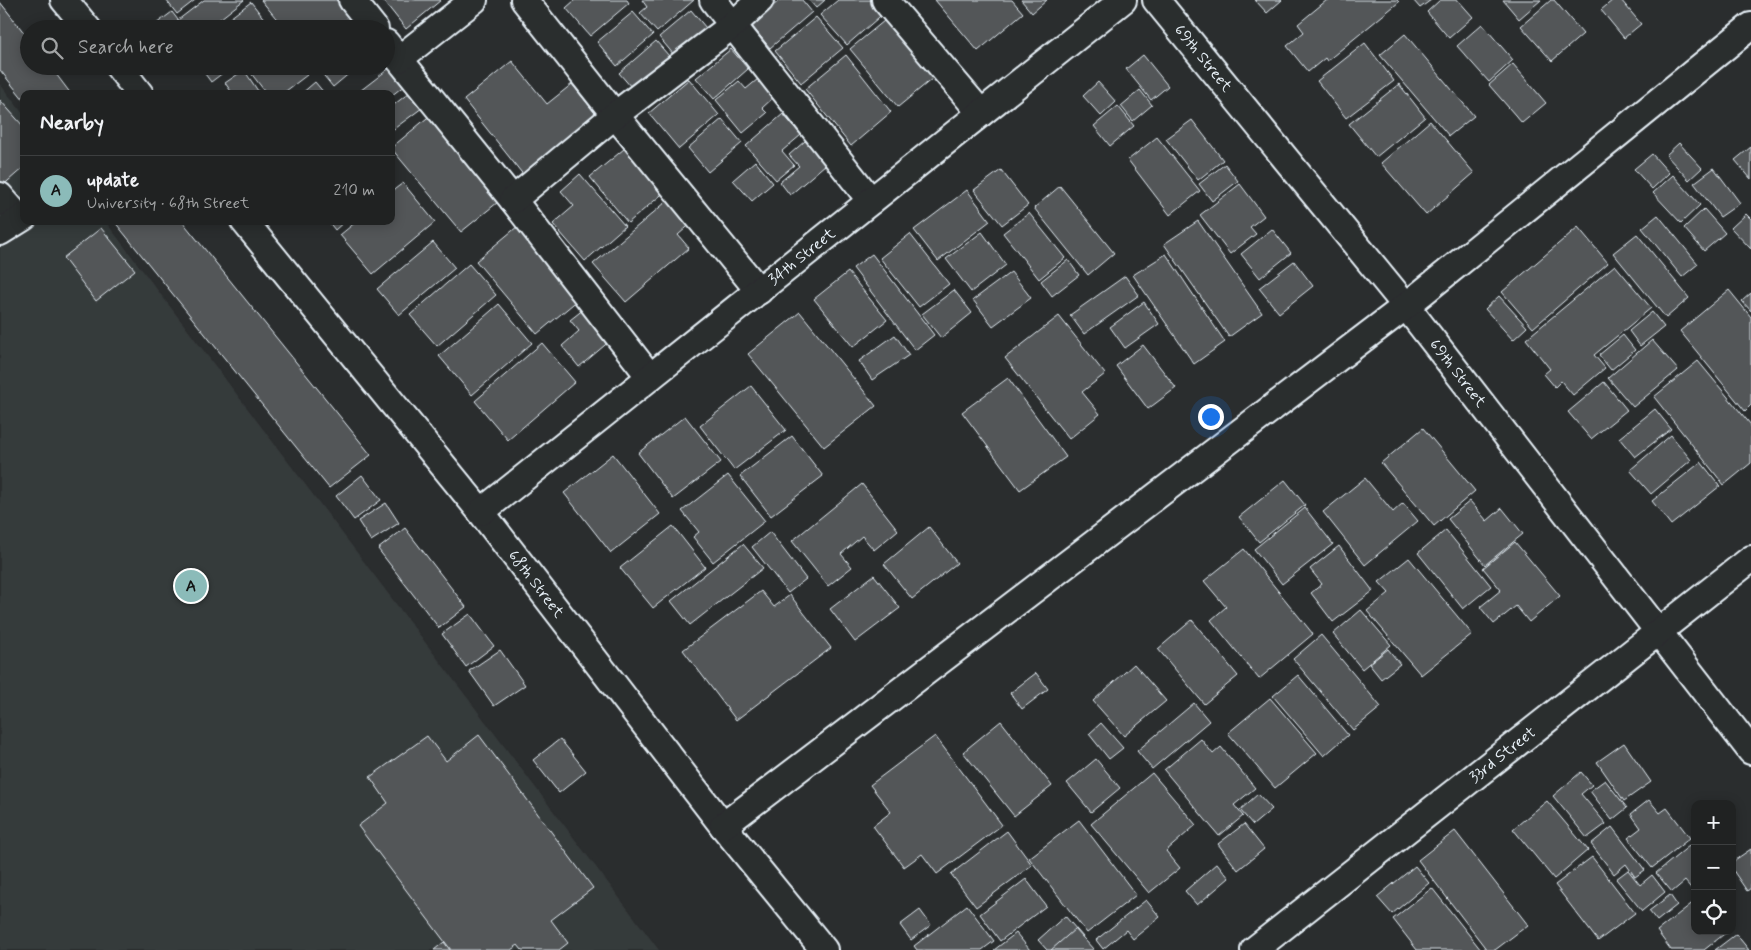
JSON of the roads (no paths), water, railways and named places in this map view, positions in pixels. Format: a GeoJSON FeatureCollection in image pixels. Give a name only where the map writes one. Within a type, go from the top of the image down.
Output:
{"type":"FeatureCollection","features":[{"type":"Feature","properties":{"kind":"street"},"geometry":{"type":"LineString","coordinates":[[64,0],[81,20]]}},
{"type":"Feature","properties":{"kind":"street"},"geometry":{"type":"LineString","coordinates":[[352,0],[368,20]]}},
{"type":"Feature","properties":{"kind":"street"},"geometry":{"type":"LineString","coordinates":[[395,49],[474,0]]}},
{"type":"Feature","properties":{"kind":"street"},"geometry":{"type":"LineString","coordinates":[[524,0],[759,291]]}},
{"type":"Feature","properties":{"kind":"street"},"geometry":{"type":"LineString","coordinates":[[713,0],[871,201]]}},
{"type":"Feature","properties":{"kind":"street"},"geometry":{"type":"LineString","coordinates":[[513,200],[615,115],[732,25],[760,0]]}},
{"type":"Feature","properties":{"kind":"street"},"geometry":{"type":"LineString","coordinates":[[885,0],[981,113]]}},
{"type":"Feature","properties":{"kind":"street","name":"34th Street"},"geometry":{"type":"LineString","coordinates":[[481,512],[1123,0]]}},
{"type":"Feature","properties":{"kind":"street","name":"69th Street"},"geometry":{"type":"LineString","coordinates":[[1156,0],[1406,306],[1751,751]]}},
{"type":"Feature","properties":{"kind":"street"},"geometry":{"type":"LineString","coordinates":[[723,826],[1406,306],[1751,26]]}},
{"type":"Feature","properties":{"kind":"street"},"geometry":{"type":"LineString","coordinates":[[395,55],[513,200],[650,378]]}},
{"type":"Feature","properties":{"kind":"street"},"geometry":{"type":"LineString","coordinates":[[125,75],[137,90]]}},
{"type":"Feature","properties":{"kind":"street"},"geometry":{"type":"LineString","coordinates":[[0,196],[15,223]]}},
{"type":"Feature","properties":{"kind":"street","name":"68th Street"},"geometry":{"type":"LineString","coordinates":[[247,225],[481,512],[723,826],[824,950]]}},
{"type":"Feature","properties":{"kind":"street","name":"33rd Street"},"geometry":{"type":"LineString","coordinates":[[1254,950],[1751,559]]}},
{"type":"Feature","properties":{"kind":"place","name":"update"},"geometry":{"type":"Point","coordinates":[191,586]}}]}
